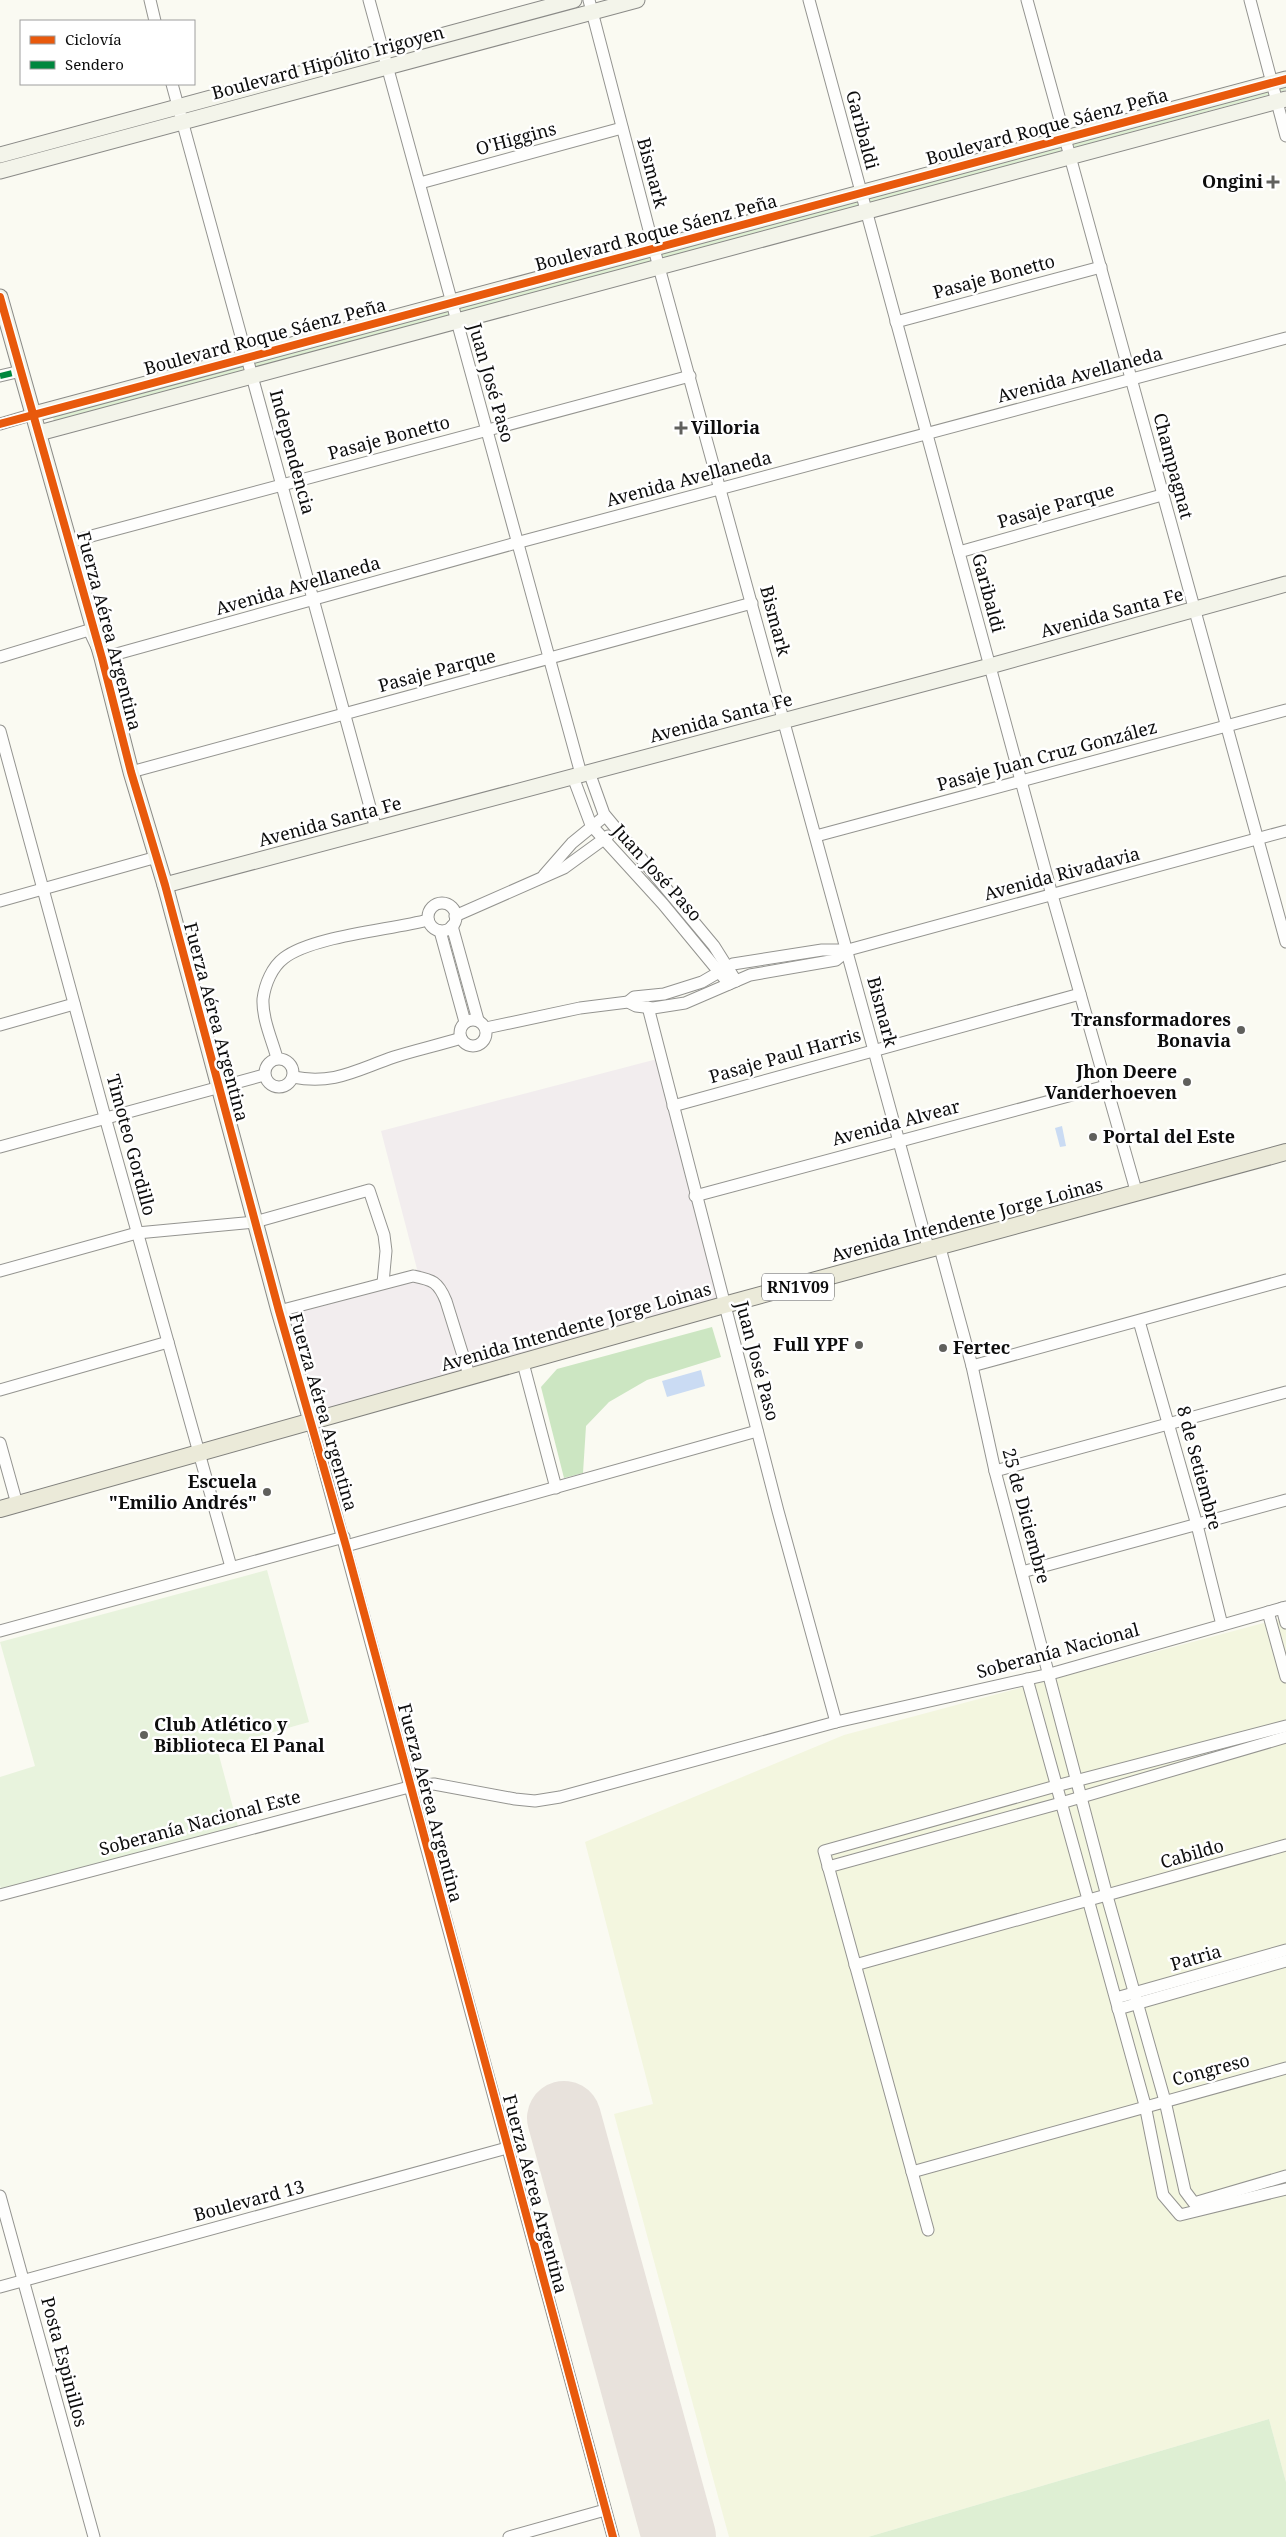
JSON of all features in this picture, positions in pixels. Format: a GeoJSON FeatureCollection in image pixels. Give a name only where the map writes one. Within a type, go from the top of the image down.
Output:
{"type":"FeatureCollection","features":[{"type":"Feature","properties":{"kind":"main road","name":"Avenida Intendente Jorge Loinas"},"geometry":{"type":"LineString","coordinates":[[311,1422],[724,1306],[1286,1152]]}},
{"type":"Feature","properties":{"kind":"main road","name":"RN1V09"},"geometry":{"type":"LineString","coordinates":[[0,1509],[311,1422]]}},
{"type":"Feature","properties":{"kind":"street","name":"Juan José Paso"},"geometry":{"type":"LineString","coordinates":[[369,0],[420,183],[455,321],[581,774],[591,825],[733,982]]}},
{"type":"Feature","properties":{"kind":"street","name":"Boulevard Hipólito Irigoyen"},"geometry":{"type":"LineString","coordinates":[[0,155],[574,0]]}},
{"type":"Feature","properties":{"kind":"street","name":"Boulevard Hipólito Irigoyen"},"geometry":{"type":"LineString","coordinates":[[0,171],[388,66],[590,6],[636,0]]}},
{"type":"Feature","properties":{"kind":"street","name":"Garibaldi"},"geometry":{"type":"LineString","coordinates":[[809,0],[1021,782],[1136,1194]]}},
{"type":"Feature","properties":{"kind":"street","name":"Champagnat"},"geometry":{"type":"LineString","coordinates":[[1027,0],[1193,610],[1228,726],[1286,942]]}},
{"type":"Feature","properties":{"kind":"street"},"geometry":{"type":"LineString","coordinates":[[1250,0],[1279,81],[1286,136]]}},
{"type":"Feature","properties":{"kind":"street"},"geometry":{"type":"LineString","coordinates":[[153,1],[155,20]]}},
{"type":"Feature","properties":{"kind":"street","name":"Bismark"},"geometry":{"type":"LineString","coordinates":[[590,6],[654,249],[899,1140],[934,1250]]}},
{"type":"Feature","properties":{"kind":"street","name":"Boulevard Roque Sáenz Peña"},"geometry":{"type":"LineString","coordinates":[[34,414],[1279,81]]}},
{"type":"Feature","properties":{"kind":"street","name":"Independencia"},"geometry":{"type":"LineString","coordinates":[[172,85],[376,829]]}},
{"type":"Feature","properties":{"kind":"street","name":"Boulevard Roque Sáenz Peña"},"geometry":{"type":"LineString","coordinates":[[40,434],[252,375],[1281,100]]}},
{"type":"Feature","properties":{"kind":"street","name":"O'Higgins"},"geometry":{"type":"LineString","coordinates":[[420,183],[622,128]]}},
{"type":"Feature","properties":{"kind":"street","name":"Pasaje Bonetto"},"geometry":{"type":"LineString","coordinates":[[896,322],[1101,267]]}},
{"type":"Feature","properties":{"kind":"street","name":"Fuerza Aérea Argentina"},"geometry":{"type":"LineString","coordinates":[[0,296],[102,658],[131,772],[165,885],[279,1311],[345,1542],[409,1787],[613,2537]]}},
{"type":"Feature","properties":{"kind":"street","name":"Avenida Avellaneda"},"geometry":{"type":"LineString","coordinates":[[102,658],[314,601],[516,543],[1286,338]]}},
{"type":"Feature","properties":{"kind":"street"},"geometry":{"type":"LineString","coordinates":[[0,376],[21,371]]}},
{"type":"Feature","properties":{"kind":"street","name":"Pasaje Bonetto"},"geometry":{"type":"LineString","coordinates":[[69,542],[690,376]]}},
{"type":"Feature","properties":{"kind":"street"},"geometry":{"type":"LineString","coordinates":[[0,424],[34,414]]}},
{"type":"Feature","properties":{"kind":"street","name":"Pasaje Parque"},"geometry":{"type":"LineString","coordinates":[[959,552],[1162,495]]}},
{"type":"Feature","properties":{"kind":"street","name":"Avenida Santa Fe"},"geometry":{"type":"LineString","coordinates":[[165,885],[990,666],[1286,584]]}},
{"type":"Feature","properties":{"kind":"street","name":"Pasaje Parque"},"geometry":{"type":"LineString","coordinates":[[131,772],[752,603]]}},
{"type":"Feature","properties":{"kind":"street"},"geometry":{"type":"LineString","coordinates":[[0,657],[89,630],[102,658]]}},
{"type":"Feature","properties":{"kind":"street","name":"Pasaje Juan Cruz González"},"geometry":{"type":"LineString","coordinates":[[816,836],[1286,710]]}},
{"type":"Feature","properties":{"kind":"street","name":"Timoteo Gordillo"},"geometry":{"type":"LineString","coordinates":[[0,731],[137,1233],[231,1567]]}},
{"type":"Feature","properties":{"kind":"street","name":"Juan José Paso"},"geometry":{"type":"LineString","coordinates":[[581,774],[615,830],[714,946],[723,969]]}},
{"type":"Feature","properties":{"kind":"street"},"geometry":{"type":"LineString","coordinates":[[0,779],[12,776]]}},
{"type":"Feature","properties":{"kind":"street"},"geometry":{"type":"LineString","coordinates":[[544,875],[572,843],[591,825],[605,816]]}},
{"type":"Feature","properties":{"kind":"street"},"geometry":{"type":"LineString","coordinates":[[428,920],[433,928],[445,931],[454,921],[544,875],[554,873],[579,860],[615,830]]}},
{"type":"Feature","properties":{"kind":"street","name":"Avenida Rivadavia"},"geometry":{"type":"LineString","coordinates":[[465,1022],[482,1024],[628,1002],[634,998],[664,994],[702,982],[733,964],[822,950],[848,950],[1286,831]]}},
{"type":"Feature","properties":{"kind":"street"},"geometry":{"type":"LineString","coordinates":[[0,901],[157,857]]}},
{"type":"Feature","properties":{"kind":"street"},"geometry":{"type":"LineString","coordinates":[[428,920],[432,908],[439,904],[448,905],[486,1037],[481,1044],[472,1046],[461,1038],[460,1030],[465,1022],[440,931]]}},
{"type":"Feature","properties":{"kind":"street"},"geometry":{"type":"LineString","coordinates":[[277,1058],[266,1066],[264,1075],[269,1084],[278,1087],[287,1085],[293,1077],[290,1064],[277,1058],[264,1011],[263,998],[266,985],[277,965],[295,952],[307,947],[428,920]]}},
{"type":"Feature","properties":{"kind":"street","name":"Avenida Rivadavia"},"geometry":{"type":"LineString","coordinates":[[628,1002],[636,1006],[648,1007],[685,1003],[750,975],[836,960],[848,950]]}},
{"type":"Feature","properties":{"kind":"street","name":"Pasaje Paul Harris"},"geometry":{"type":"LineString","coordinates":[[673,1106],[1080,994]]}},
{"type":"Feature","properties":{"kind":"street"},"geometry":{"type":"LineString","coordinates":[[0,1025],[74,1004]]}},
{"type":"Feature","properties":{"kind":"street","name":"Juan José Paso"},"geometry":{"type":"LineString","coordinates":[[648,1007],[695,1196],[836,1722]]}},
{"type":"Feature","properties":{"kind":"street"},"geometry":{"type":"LineString","coordinates":[[293,1077],[333,1079],[394,1057],[461,1038]]}},
{"type":"Feature","properties":{"kind":"street"},"geometry":{"type":"LineString","coordinates":[[0,1147],[264,1075]]}},
{"type":"Feature","properties":{"kind":"street","name":"Avenida Alvear"},"geometry":{"type":"LineString","coordinates":[[695,1196],[1106,1086]]}},
{"type":"Feature","properties":{"kind":"street"},"geometry":{"type":"LineString","coordinates":[[0,1271],[137,1233],[255,1222],[369,1190],[384,1235],[386,1251],[383,1283]]}},
{"type":"Feature","properties":{"kind":"street","name":"25 de Diciembre"},"geometry":{"type":"LineString","coordinates":[[934,1250],[972,1366],[995,1472],[1050,1674],[1107,1896],[1165,2101],[1185,2191],[1194,2203],[1286,2176]]}},
{"type":"Feature","properties":{"kind":"street"},"geometry":{"type":"LineString","coordinates":[[279,1311],[413,1276],[433,1281],[442,1289],[470,1378]]}},
{"type":"Feature","properties":{"kind":"street"},"geometry":{"type":"LineString","coordinates":[[972,1366],[1286,1280]]}},
{"type":"Feature","properties":{"kind":"street","name":"8 de Setiembre"},"geometry":{"type":"LineString","coordinates":[[1139,1321],[1222,1624]]}},
{"type":"Feature","properties":{"kind":"street"},"geometry":{"type":"LineString","coordinates":[[0,1390],[168,1342]]}},
{"type":"Feature","properties":{"kind":"street"},"geometry":{"type":"LineString","coordinates":[[523,1363],[556,1488]]}},
{"type":"Feature","properties":{"kind":"street"},"geometry":{"type":"LineString","coordinates":[[995,1472],[1286,1392]]}},
{"type":"Feature","properties":{"kind":"street"},"geometry":{"type":"LineString","coordinates":[[0,1631],[231,1567],[345,1542],[556,1488],[757,1431]]}},
{"type":"Feature","properties":{"kind":"street"},"geometry":{"type":"LineString","coordinates":[[0,1443],[17,1504]]}},
{"type":"Feature","properties":{"kind":"street"},"geometry":{"type":"LineString","coordinates":[[1022,1572],[1286,1500]]}},
{"type":"Feature","properties":{"kind":"street"},"geometry":{"type":"LineString","coordinates":[[1284,1607],[1286,1623]]}},
{"type":"Feature","properties":{"kind":"street","name":"Soberanía Nacional"},"geometry":{"type":"LineString","coordinates":[[409,1787],[434,1784],[535,1801],[560,1797],[836,1722],[1050,1674],[1284,1607]]}},
{"type":"Feature","properties":{"kind":"street"},"geometry":{"type":"LineString","coordinates":[[1268,1612],[1286,1677]]}},
{"type":"Feature","properties":{"kind":"street"},"geometry":{"type":"LineString","coordinates":[[1027,1680],[1145,2105],[1163,2195],[1180,2215],[1286,2189]]}},
{"type":"Feature","properties":{"kind":"street"},"geometry":{"type":"LineString","coordinates":[[928,2230],[824,1851],[1056,1786],[1286,1726]]}},
{"type":"Feature","properties":{"kind":"street"},"geometry":{"type":"LineString","coordinates":[[828,1867],[1061,1803],[1081,1795],[1286,1737]]}},
{"type":"Feature","properties":{"kind":"street","name":"Soberanía Nacional Este"},"geometry":{"type":"LineString","coordinates":[[0,1895],[409,1787]]}},
{"type":"Feature","properties":{"kind":"street","name":"Cabildo"},"geometry":{"type":"LineString","coordinates":[[855,1965],[1286,1845]]}},
{"type":"Feature","properties":{"kind":"street","name":"Patria"},"geometry":{"type":"LineString","coordinates":[[1136,1998],[1286,1950]]}},
{"type":"Feature","properties":{"kind":"street","name":"Patria"},"geometry":{"type":"LineString","coordinates":[[1117,2003],[1286,1962]]}},
{"type":"Feature","properties":{"kind":"street","name":"Congreso"},"geometry":{"type":"LineString","coordinates":[[912,2172],[1145,2105],[1286,2068]]}},
{"type":"Feature","properties":{"kind":"street","name":"Boulevard 13"},"geometry":{"type":"LineString","coordinates":[[0,2287],[507,2148]]}},
{"type":"Feature","properties":{"kind":"street","name":"Posta Espinillos"},"geometry":{"type":"LineString","coordinates":[[0,2196],[94,2537]]}},
{"type":"Feature","properties":{"kind":"street"},"geometry":{"type":"LineString","coordinates":[[509,2537],[605,2510]]}},
{"type":"Feature","properties":{"kind":"shaded area"},"geometry":{"type":"Polygon","coordinates":[[[661,1058],[724,1305],[311,1421],[279,1311],[383,1283],[417,1269],[381,1131],[661,1058]]]}},
{"type":"Feature","properties":{"kind":"green space"},"geometry":{"type":"Polygon","coordinates":[[[1286,83],[1286,90],[54,424],[53,416],[1286,83]]]}},
{"type":"Feature","properties":{"kind":"green space"},"geometry":{"type":"Polygon","coordinates":[[[712,1327],[721,1357],[647,1380],[609,1402],[586,1426],[583,1473],[564,1478],[541,1387],[557,1369],[712,1327]]]}},
{"type":"Feature","properties":{"kind":"green space","name":"Club Atlético y Biblioteca El Panal"},"geometry":{"type":"Polygon","coordinates":[[[267,1570],[309,1722],[217,1748],[239,1830],[2,1894],[0,1885],[0,1777],[35,1766],[0,1642],[267,1570]]]}},
{"type":"Feature","properties":{"kind":"green space"},"geometry":{"type":"Polygon","coordinates":[[[1286,1617],[1286,2482],[1269,2419],[868,2537],[729,2537],[614,2114],[653,2104],[585,1842],[844,1735],[1286,1617]]]}},
{"type":"Feature","properties":{"kind":"green space"},"geometry":{"type":"Polygon","coordinates":[[[1269,2419],[1286,2482],[1286,2537],[868,2537],[1269,2419]]]}},
{"type":"Feature","properties":{"kind":"water"},"geometry":{"type":"Polygon","coordinates":[[[1062,1126],[1066,1146],[1060,1147],[1055,1128],[1062,1126]]]}},
{"type":"Feature","properties":{"kind":"water"},"geometry":{"type":"Polygon","coordinates":[[[701,1370],[705,1386],[667,1397],[662,1381],[701,1370]]]}},
{"type":"Feature","properties":{"kind":"runway"},"geometry":{"type":"LineString","coordinates":[[564,2118],[679,2537]]}},
{"type":"Feature","properties":{"kind":"marked path"},"geometry":{"type":"LineString","coordinates":[[0,376],[21,371]]}},
{"type":"Feature","properties":{"kind":"cycle path"},"geometry":{"type":"LineString","coordinates":[[0,424],[1286,79]]}},
{"type":"Feature","properties":{"kind":"cycle path"},"geometry":{"type":"LineString","coordinates":[[0,297],[102,658],[131,772],[165,885],[279,1311],[346,1546],[613,2537]]}},
{"type":"Feature","properties":{"kind":"place","name":"Ongini"},"geometry":{"type":"Point","coordinates":[1273,182]}},
{"type":"Feature","properties":{"kind":"place","name":"Villoria"},"geometry":{"type":"Point","coordinates":[681,428]}},
{"type":"Feature","properties":{"kind":"place","name":"Transformadores Bonavia"},"geometry":{"type":"Point","coordinates":[1241,1030]}},
{"type":"Feature","properties":{"kind":"place","name":"Jhon Deere Vanderhoeven"},"geometry":{"type":"Point","coordinates":[1187,1082]}},
{"type":"Feature","properties":{"kind":"place","name":"Portal del Este"},"geometry":{"type":"Point","coordinates":[1093,1137]}},
{"type":"Feature","properties":{"kind":"place","name":"Full YPF"},"geometry":{"type":"Point","coordinates":[859,1345]}},
{"type":"Feature","properties":{"kind":"place","name":"Fertec"},"geometry":{"type":"Point","coordinates":[943,1348]}},
{"type":"Feature","properties":{"kind":"place","name":"Escuela \"Emilio Andrés\""},"geometry":{"type":"Point","coordinates":[267,1492]}},
{"type":"Feature","properties":{"kind":"place","name":"Club Atlético y Biblioteca El Panal"},"geometry":{"type":"Point","coordinates":[144,1735]}}]}
